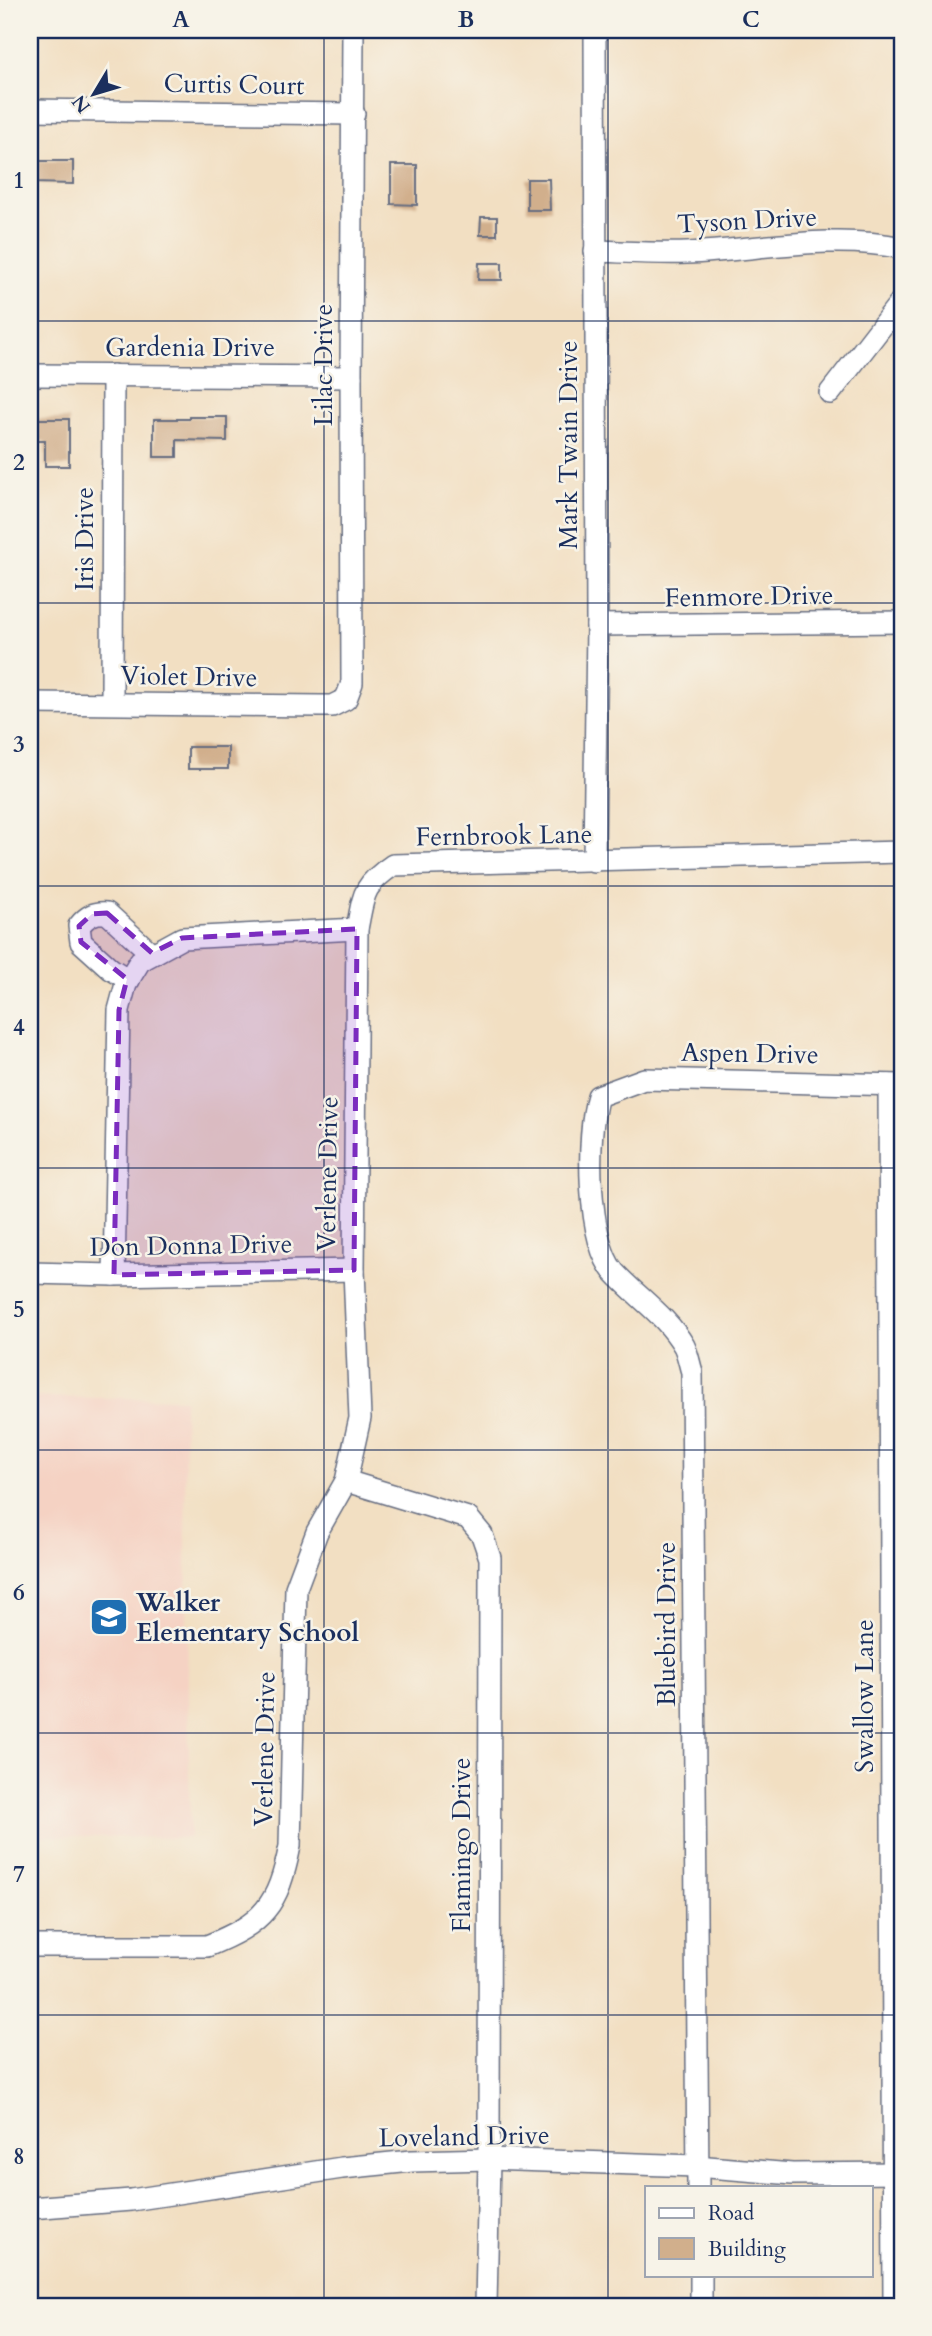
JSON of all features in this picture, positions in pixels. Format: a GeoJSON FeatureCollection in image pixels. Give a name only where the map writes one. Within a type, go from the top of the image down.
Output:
{"type":"FeatureCollection","features":[{"type":"Feature","properties":{"kind":"street","name":"Lilac Drive"},"geometry":{"type":"LineString","coordinates":[[346,699],[352,683],[353,30]]}},
{"type":"Feature","properties":{"kind":"street","name":"Mark Twain Drive"},"geometry":{"type":"LineString","coordinates":[[594,861],[597,625],[595,30]]}},
{"type":"Feature","properties":{"kind":"street","name":"Curtis Court"},"geometry":{"type":"LineString","coordinates":[[30,110],[354,114]]}},
{"type":"Feature","properties":{"kind":"street","name":"Tyson Drive"},"geometry":{"type":"LineString","coordinates":[[595,251],[686,253],[823,243],[882,244],[902,248]]}},
{"type":"Feature","properties":{"kind":"street"},"geometry":{"type":"LineString","coordinates":[[830,393],[902,300]]}},
{"type":"Feature","properties":{"kind":"street","name":"Gardenia Drive"},"geometry":{"type":"LineString","coordinates":[[30,375],[351,377]]}},
{"type":"Feature","properties":{"kind":"street","name":"Iris Drive"},"geometry":{"type":"LineString","coordinates":[[112,703],[113,375]]}},
{"type":"Feature","properties":{"kind":"street","name":"Fenmore Drive"},"geometry":{"type":"LineString","coordinates":[[597,625],[902,622]]}},
{"type":"Feature","properties":{"kind":"street","name":"Violet Drive"},"geometry":{"type":"LineString","coordinates":[[30,703],[332,706],[346,699]]}},
{"type":"Feature","properties":{"kind":"street","name":"Fernbrook Lane"},"geometry":{"type":"LineString","coordinates":[[357,929],[364,892],[374,878],[393,865],[902,852]]}},
{"type":"Feature","properties":{"kind":"street"},"geometry":{"type":"LineString","coordinates":[[129,980],[111,969],[81,942],[79,926],[85,919],[92,914],[107,913],[152,954]]}},
{"type":"Feature","properties":{"kind":"street"},"geometry":{"type":"LineString","coordinates":[[114,1275],[119,1010],[129,980],[140,961],[182,937],[357,929]]}},
{"type":"Feature","properties":{"kind":"street","name":"Verlene Drive"},"geometry":{"type":"LineString","coordinates":[[30,1946],[207,1946],[231,1936],[257,1920],[272,1902],[283,1879],[290,1846],[296,1588],[317,1532],[345,1481],[360,1418],[354,1270],[357,929]]}},
{"type":"Feature","properties":{"kind":"street","name":"Aspen Drive"},"geometry":{"type":"LineString","coordinates":[[598,1096],[644,1079],[896,1085]]}},
{"type":"Feature","properties":{"kind":"street","name":"Swallow Lane"},"geometry":{"type":"LineString","coordinates":[[894,2306],[898,2174],[896,1085]]}},
{"type":"Feature","properties":{"kind":"street","name":"Bluebird Drive"},"geometry":{"type":"LineString","coordinates":[[598,1096],[593,1114],[591,1143],[595,1227],[602,1250],[612,1270],[669,1325],[685,1348],[692,1372],[698,2186]]}},
{"type":"Feature","properties":{"kind":"street","name":"Don Donna Drive"},"geometry":{"type":"LineString","coordinates":[[30,1273],[114,1275],[354,1270]]}},
{"type":"Feature","properties":{"kind":"street","name":"Flamingo Drive"},"geometry":{"type":"LineString","coordinates":[[345,1481],[468,1518],[482,1535],[490,1558],[489,2159],[486,2306]]}},
{"type":"Feature","properties":{"kind":"street","name":"Loveland Drive"},"geometry":{"type":"LineString","coordinates":[[30,2208],[131,2200],[342,2168],[412,2161],[489,2159],[696,2166],[792,2174],[898,2174]]}},
{"type":"Feature","properties":{"kind":"street"},"geometry":{"type":"LineString","coordinates":[[701,2276],[701,2306]]}},
{"type":"Feature","properties":{"kind":"highlighted area"},"geometry":{"type":"Polygon","coordinates":[[[107,913],[152,953],[182,938],[357,929],[354,1270],[114,1275],[119,1010],[127,979],[81,942],[79,926],[92,914],[107,913]]]}},
{"type":"Feature","properties":{"kind":"shaded area","name":"Walker Elementary School"},"geometry":{"type":"Polygon","coordinates":[[[30,1397],[184,1399],[190,1838],[30,1836],[30,1397]]]}},
{"type":"Feature","properties":{"kind":"building"},"geometry":{"type":"Polygon","coordinates":[[[34,161],[73,161],[73,184],[33,183],[34,161]]]}},
{"type":"Feature","properties":{"kind":"building"},"geometry":{"type":"Polygon","coordinates":[[[391,165],[417,165],[417,205],[391,204],[391,165]]]}},
{"type":"Feature","properties":{"kind":"building"},"geometry":{"type":"Polygon","coordinates":[[[527,179],[549,179],[550,210],[527,210],[527,179]]]}},
{"type":"Feature","properties":{"kind":"building"},"geometry":{"type":"Polygon","coordinates":[[[481,217],[497,217],[497,235],[480,235],[481,217]]]}},
{"type":"Feature","properties":{"kind":"building"},"geometry":{"type":"Polygon","coordinates":[[[479,263],[502,263],[502,280],[478,280],[479,263]]]}},
{"type":"Feature","properties":{"kind":"building"},"geometry":{"type":"Polygon","coordinates":[[[227,417],[227,441],[177,440],[177,457],[154,457],[154,419],[227,417]]]}},
{"type":"Feature","properties":{"kind":"building"},"geometry":{"type":"Polygon","coordinates":[[[30,419],[69,419],[69,466],[45,466],[45,441],[30,441],[30,419]]]}},
{"type":"Feature","properties":{"kind":"building"},"geometry":{"type":"Polygon","coordinates":[[[188,747],[228,747],[228,769],[188,769],[188,747]]]}},
{"type":"Feature","properties":{"kind":"place","name":"Walker Elementary School"},"geometry":{"type":"Point","coordinates":[109,1617]}}]}
